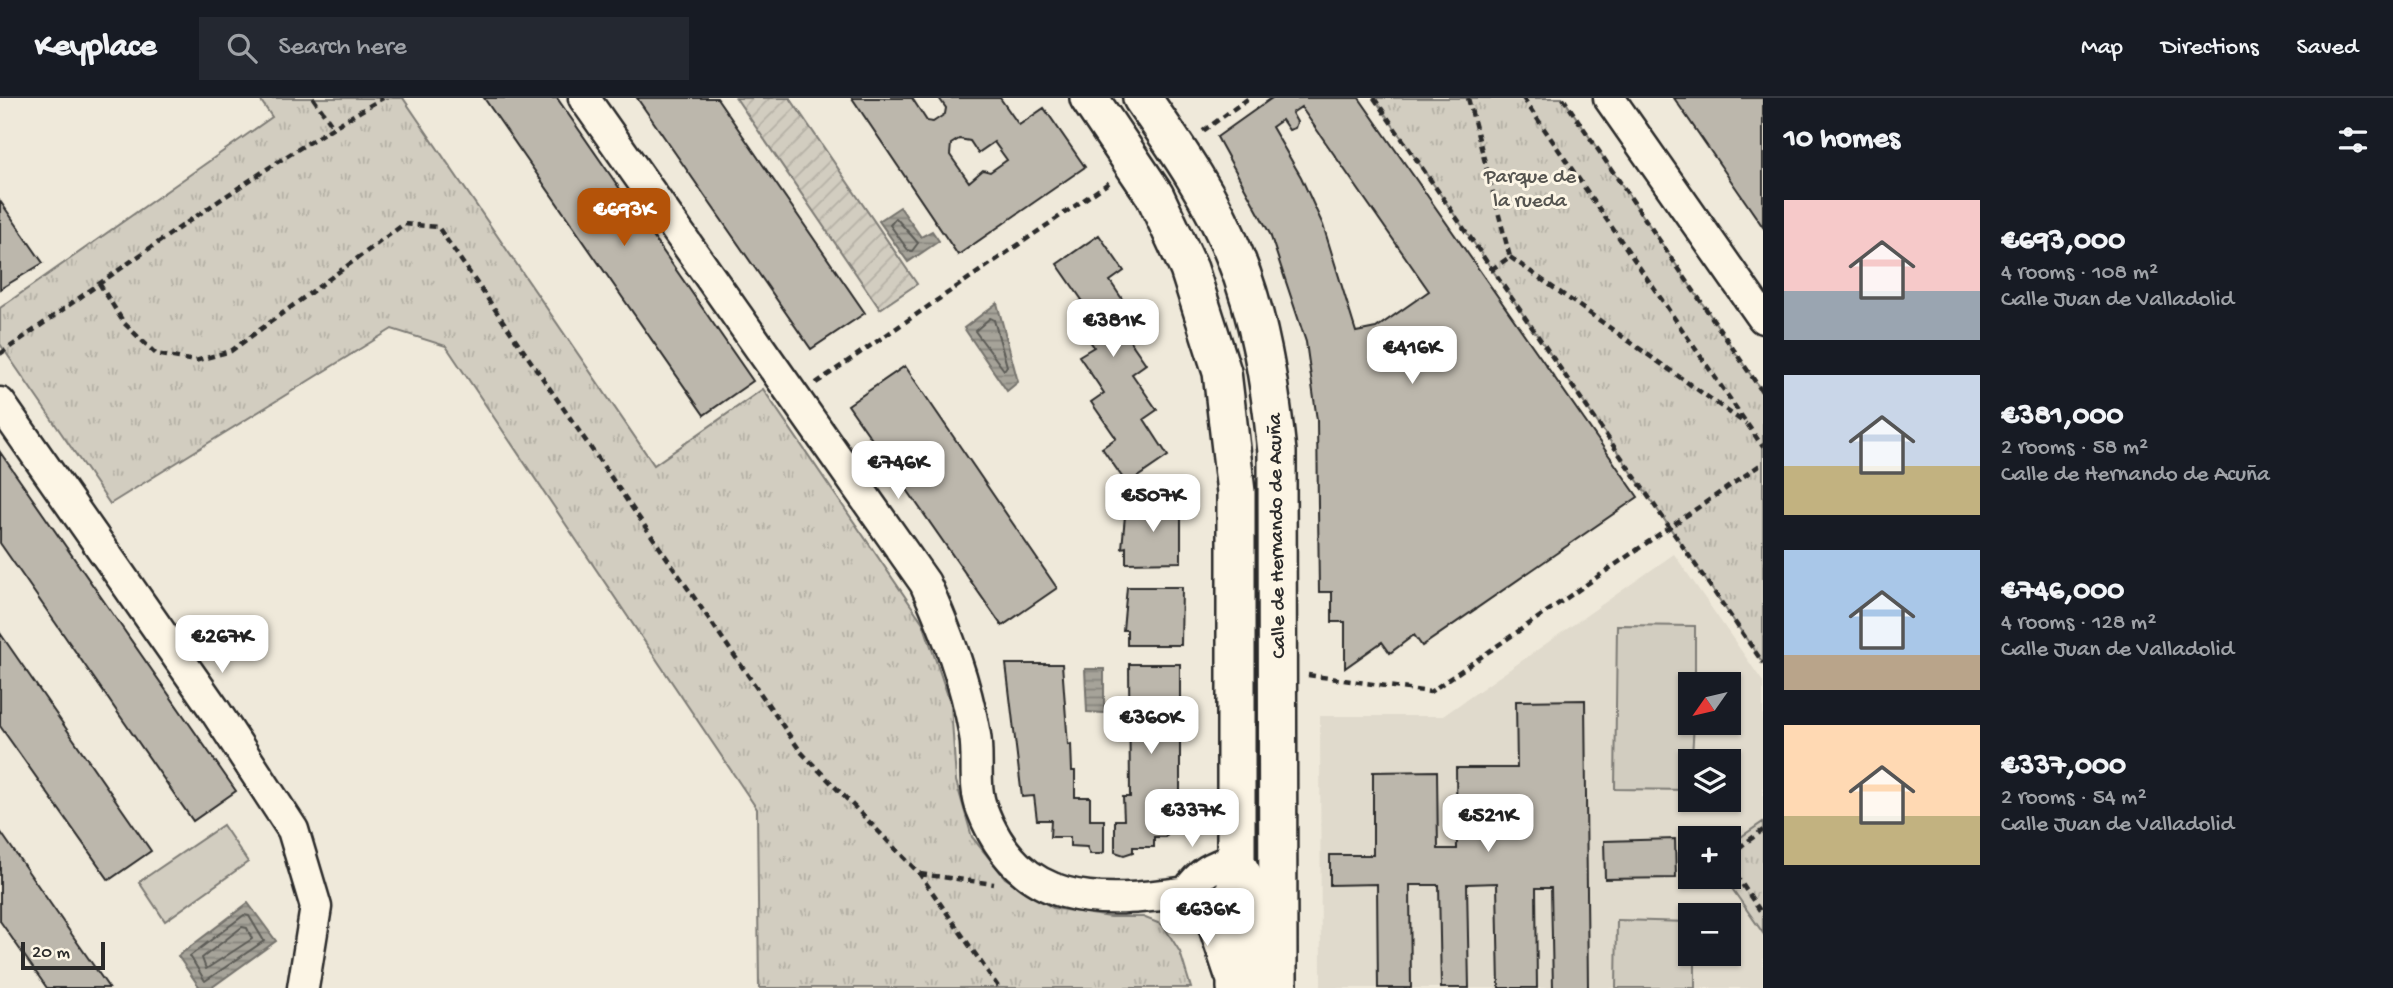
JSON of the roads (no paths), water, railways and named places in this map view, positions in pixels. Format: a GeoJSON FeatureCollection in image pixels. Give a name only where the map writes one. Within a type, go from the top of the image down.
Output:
{"type":"FeatureCollection","features":[{"type":"Feature","properties":{"kind":"street"},"geometry":{"type":"LineString","coordinates":[[584,98],[925,583],[958,657],[976,737],[981,807],[997,839],[1020,870],[1055,890],[1082,897],[1125,900],[1187,892],[1234,908]]}},
{"type":"Feature","properties":{"kind":"street","name":"Calle de Hernando de Acuña"},"geometry":{"type":"LineString","coordinates":[[1089,98],[1155,196],[1189,269],[1222,372],[1236,492],[1236,988]]}},
{"type":"Feature","properties":{"kind":"street","name":"Calle de Hernando de Acuña"},"geometry":{"type":"LineString","coordinates":[[1142,98],[1184,159],[1234,253],[1255,318],[1270,389],[1277,452],[1278,988]]}},
{"type":"Feature","properties":{"kind":"street"},"geometry":{"type":"LineString","coordinates":[[1609,98],[1763,318]]}},
{"type":"Feature","properties":{"kind":"street"},"geometry":{"type":"LineString","coordinates":[[0,403],[214,709],[293,830],[316,907],[303,988]]}},
{"type":"Feature","properties":{"kind":"street","name":"Calle de Hernando de Acuña"},"geometry":{"type":"LineString","coordinates":[[1261,988],[1234,908],[1259,860],[1277,837]]}},
{"type":"Feature","properties":{"kind":"street"},"geometry":{"type":"LineString","coordinates":[[1187,892],[1198,874],[1236,859]]}},
{"type":"Feature","properties":{"kind":"water"},"geometry":{"type":"Polygon","coordinates":[[[900,207],[921,237],[932,231],[939,241],[908,262],[879,221],[900,207]]]}},
{"type":"Feature","properties":{"kind":"water"},"geometry":{"type":"Polygon","coordinates":[[[997,303],[1018,382],[1007,391],[964,328],[997,303]]]}},
{"type":"Feature","properties":{"kind":"water"},"geometry":{"type":"Polygon","coordinates":[[[1085,669],[1104,669],[1104,713],[1087,712],[1085,669]]]}},
{"type":"Feature","properties":{"kind":"water"},"geometry":{"type":"Polygon","coordinates":[[[248,903],[276,941],[211,988],[200,988],[178,956],[248,903]]]}},
{"type":"Feature","properties":{"kind":"park label","name":"Parque de la rueda"},"geometry":{"type":"Point","coordinates":[1530,187]}}]}
